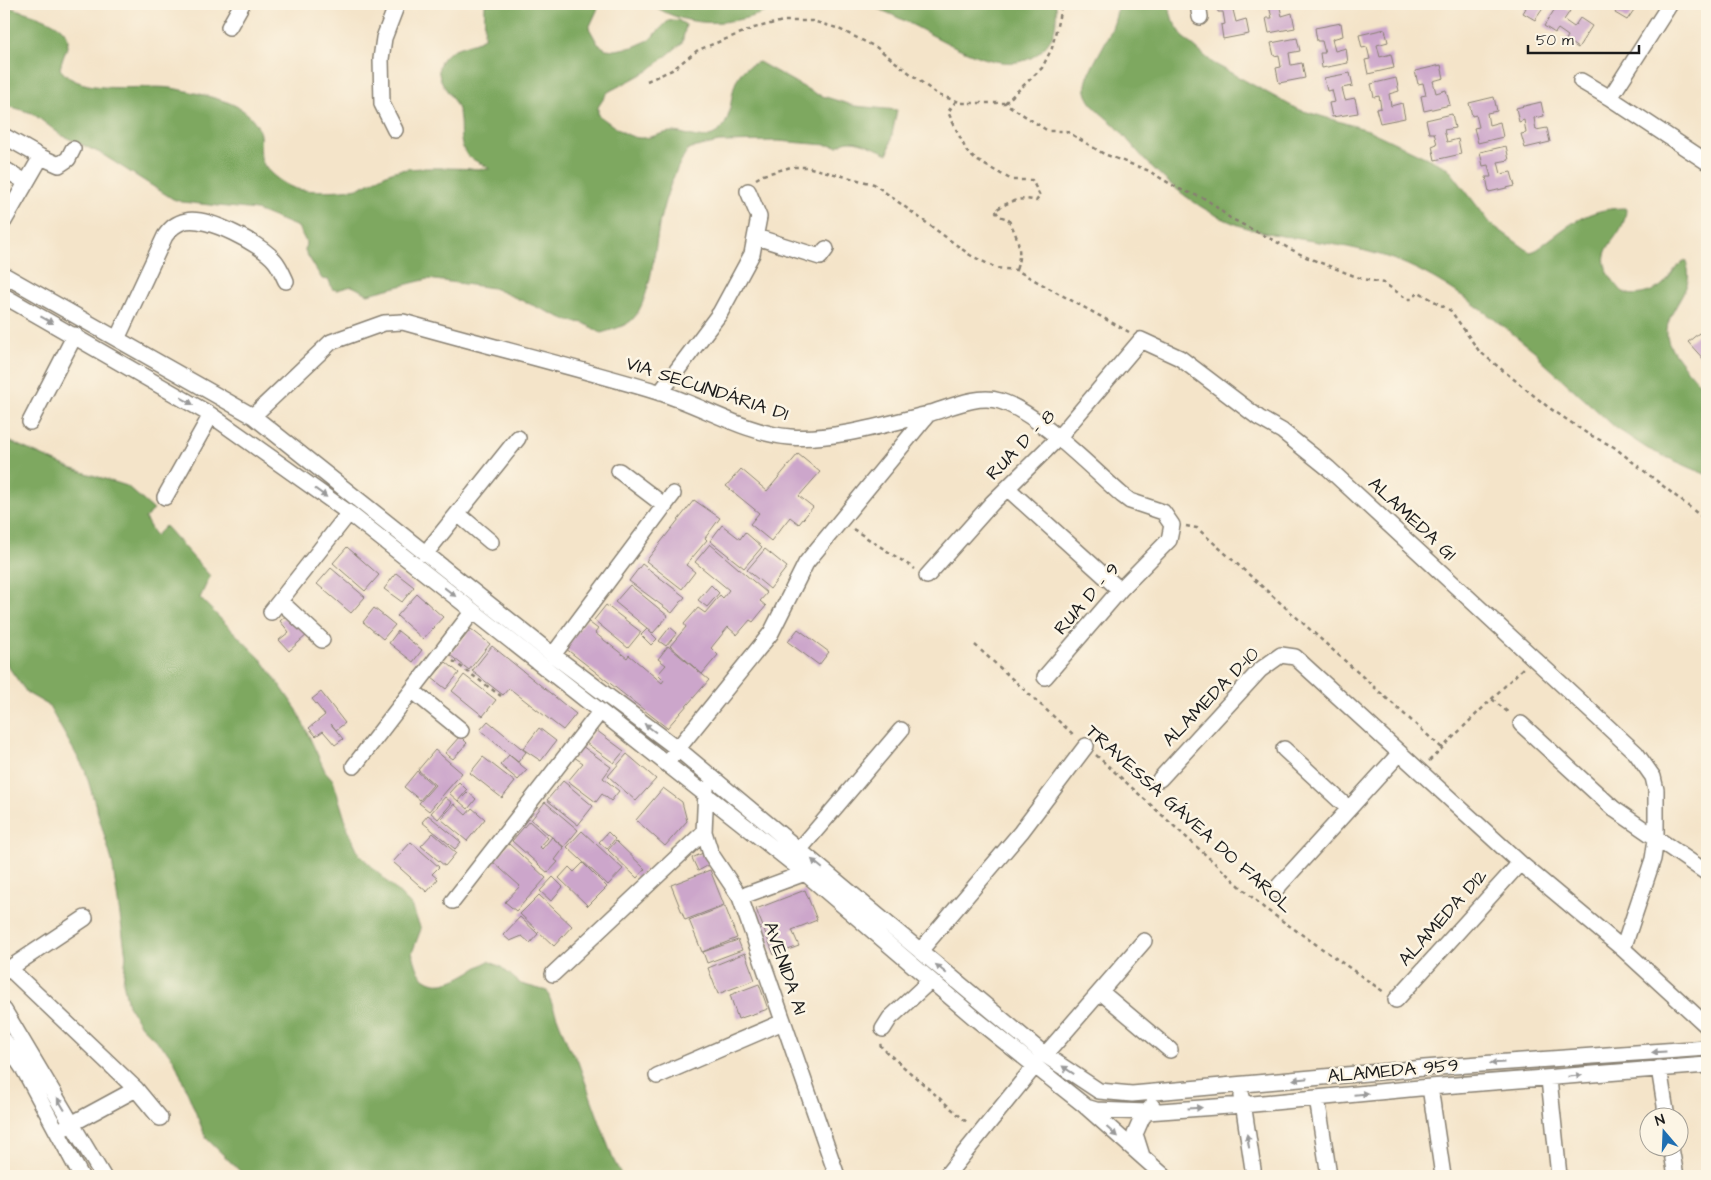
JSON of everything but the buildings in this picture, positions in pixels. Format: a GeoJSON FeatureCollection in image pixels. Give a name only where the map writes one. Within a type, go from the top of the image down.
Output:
{"type":"FeatureCollection","features":[{"type":"Feature","properties":{"kind":"street"},"geometry":{"type":"LineString","coordinates":[[229,27],[242,4]]}},
{"type":"Feature","properties":{"kind":"street"},"geometry":{"type":"LineString","coordinates":[[395,130],[382,104],[381,59],[384,38],[397,4]]}},
{"type":"Feature","properties":{"kind":"street"},"geometry":{"type":"LineString","coordinates":[[1610,98],[1670,4]]}},
{"type":"Feature","properties":{"kind":"street"},"geometry":{"type":"LineString","coordinates":[[1581,81],[1707,162]]}},
{"type":"Feature","properties":{"kind":"street"},"geometry":{"type":"LineString","coordinates":[[4,136],[59,165],[68,159],[73,150]]}},
{"type":"Feature","properties":{"kind":"street"},"geometry":{"type":"LineString","coordinates":[[4,221],[41,157]]}},
{"type":"Feature","properties":{"kind":"street"},"geometry":{"type":"LineString","coordinates":[[4,169],[26,182]]}},
{"type":"Feature","properties":{"kind":"street"},"geometry":{"type":"LineString","coordinates":[[660,392],[720,313],[752,254],[759,217],[748,192]]}},
{"type":"Feature","properties":{"kind":"street"},"geometry":{"type":"LineString","coordinates":[[116,339],[165,236],[172,227],[186,220],[200,220],[252,242],[275,261],[286,281]]}},
{"type":"Feature","properties":{"kind":"street"},"geometry":{"type":"LineString","coordinates":[[756,237],[820,257],[826,249]]}},
{"type":"Feature","properties":{"kind":"street"},"geometry":{"type":"LineString","coordinates":[[4,275],[253,416],[553,655],[678,749],[708,776],[800,849],[1045,1055],[1102,992],[1144,941]]}},
{"type":"Feature","properties":{"kind":"street"},"geometry":{"type":"LineString","coordinates":[[4,296],[212,414],[349,513],[473,611],[596,717],[666,764],[704,796],[806,873],[930,980],[1084,1106],[1164,1176]]}},
{"type":"Feature","properties":{"kind":"street","name":"VIA SECUNDÁRIA D1"},"geometry":{"type":"LineString","coordinates":[[253,416],[331,342],[384,323],[403,322],[660,392],[764,432],[790,437],[821,438],[964,403],[989,399],[999,400],[1025,411],[1122,495],[1130,501],[1163,512],[1172,525]]}},
{"type":"Feature","properties":{"kind":"street"},"geometry":{"type":"LineString","coordinates":[[30,422],[75,335]]}},
{"type":"Feature","properties":{"kind":"street","name":"RUA D - 8"},"geometry":{"type":"LineString","coordinates":[[927,576],[1008,488],[1057,439],[1141,340]]}},
{"type":"Feature","properties":{"kind":"street","name":"ALAMEDA G1"},"geometry":{"type":"LineString","coordinates":[[1141,340],[1180,358],[1259,418],[1282,431],[1312,456],[1636,753],[1652,777],[1656,790],[1656,839],[1652,859],[1623,949]]}},
{"type":"Feature","properties":{"kind":"street"},"geometry":{"type":"LineString","coordinates":[[666,764],[771,633],[806,563],[929,413]]}},
{"type":"Feature","properties":{"kind":"street"},"geometry":{"type":"LineString","coordinates":[[165,497],[212,414]]}},
{"type":"Feature","properties":{"kind":"street"},"geometry":{"type":"LineString","coordinates":[[425,554],[518,438]]}},
{"type":"Feature","properties":{"kind":"street"},"geometry":{"type":"LineString","coordinates":[[553,655],[669,500],[618,471]]}},
{"type":"Feature","properties":{"kind":"street"},"geometry":{"type":"LineString","coordinates":[[1008,488],[1120,590]]}},
{"type":"Feature","properties":{"kind":"street"},"geometry":{"type":"LineString","coordinates":[[322,640],[275,606],[349,513]]}},
{"type":"Feature","properties":{"kind":"street"},"geometry":{"type":"LineString","coordinates":[[458,514],[491,542]]}},
{"type":"Feature","properties":{"kind":"street","name":"RUA D - 9"},"geometry":{"type":"LineString","coordinates":[[1045,677],[1120,590],[1169,540],[1172,525]]}},
{"type":"Feature","properties":{"kind":"street"},"geometry":{"type":"LineString","coordinates":[[354,766],[473,611]]}},
{"type":"Feature","properties":{"kind":"street","name":"ALAMEDA D-10"},"geometry":{"type":"LineString","coordinates":[[1160,779],[1260,670],[1281,655],[1295,657],[1400,752]]}},
{"type":"Feature","properties":{"kind":"street"},"geometry":{"type":"LineString","coordinates":[[413,691],[461,730]]}},
{"type":"Feature","properties":{"kind":"street"},"geometry":{"type":"LineString","coordinates":[[453,901],[596,717]]}},
{"type":"Feature","properties":{"kind":"street"},"geometry":{"type":"LineString","coordinates":[[1521,724],[1614,809],[1707,873]]}},
{"type":"Feature","properties":{"kind":"street"},"geometry":{"type":"LineString","coordinates":[[800,849],[902,730]]}},
{"type":"Feature","properties":{"kind":"street"},"geometry":{"type":"LineString","coordinates":[[920,951],[1021,832],[1086,746]]}},
{"type":"Feature","properties":{"kind":"street"},"geometry":{"type":"LineString","coordinates":[[1284,749],[1349,809]]}},
{"type":"Feature","properties":{"kind":"street"},"geometry":{"type":"LineString","coordinates":[[1275,890],[1400,752],[1520,862],[1623,949],[1707,1026]]}},
{"type":"Feature","properties":{"kind":"street","name":"AVENIDA A1"},"geometry":{"type":"LineString","coordinates":[[708,776],[704,796],[704,832],[711,854],[740,898],[783,1022],[832,1175]]}},
{"type":"Feature","properties":{"kind":"street"},"geometry":{"type":"LineString","coordinates":[[553,974],[704,832]]}},
{"type":"Feature","properties":{"kind":"street","name":"ALAMEDA D12"},"geometry":{"type":"LineString","coordinates":[[1396,1000],[1520,862]]}},
{"type":"Feature","properties":{"kind":"street"},"geometry":{"type":"LineString","coordinates":[[740,898],[806,873]]}},
{"type":"Feature","properties":{"kind":"street"},"geometry":{"type":"LineString","coordinates":[[85,918],[7,970],[136,1090],[160,1118]]}},
{"type":"Feature","properties":{"kind":"street"},"geometry":{"type":"LineString","coordinates":[[883,1028],[890,1018],[930,980]]}},
{"type":"Feature","properties":{"kind":"street"},"geometry":{"type":"LineString","coordinates":[[1102,992],[1170,1050]]}},
{"type":"Feature","properties":{"kind":"street"},"geometry":{"type":"LineString","coordinates":[[4,1010],[73,1123],[102,1176]]}},
{"type":"Feature","properties":{"kind":"street"},"geometry":{"type":"LineString","coordinates":[[657,1076],[783,1022]]}},
{"type":"Feature","properties":{"kind":"street"},"geometry":{"type":"LineString","coordinates":[[4,1040],[24,1070],[81,1176]]}},
{"type":"Feature","properties":{"kind":"street","name":"ALAMEDA 959"},"geometry":{"type":"LineString","coordinates":[[1045,1055],[1099,1091],[1110,1094],[1161,1092],[1424,1068],[1707,1048]]}},
{"type":"Feature","properties":{"kind":"street","name":"ALAMEDA 959"},"geometry":{"type":"LineString","coordinates":[[1084,1106],[1096,1110],[1148,1112],[1243,1106],[1430,1087],[1707,1065]]}},
{"type":"Feature","properties":{"kind":"street"},"geometry":{"type":"LineString","coordinates":[[946,1176],[1034,1067]]}},
{"type":"Feature","properties":{"kind":"street"},"geometry":{"type":"LineString","coordinates":[[1659,1068],[1665,1108]]}},
{"type":"Feature","properties":{"kind":"street"},"geometry":{"type":"LineString","coordinates":[[1549,1079],[1559,1176]]}},
{"type":"Feature","properties":{"kind":"street"},"geometry":{"type":"LineString","coordinates":[[1240,1085],[1254,1176]]}},
{"type":"Feature","properties":{"kind":"street"},"geometry":{"type":"LineString","coordinates":[[1430,1087],[1443,1176]]}},
{"type":"Feature","properties":{"kind":"street"},"geometry":{"type":"LineString","coordinates":[[57,1132],[136,1090]]}},
{"type":"Feature","properties":{"kind":"street"},"geometry":{"type":"LineString","coordinates":[[1142,1156],[1135,1134],[1142,1118],[1161,1092]]}},
{"type":"Feature","properties":{"kind":"street"},"geometry":{"type":"LineString","coordinates":[[1317,1098],[1329,1176]]}},
{"type":"Feature","properties":{"kind":"street"},"geometry":{"type":"LineString","coordinates":[[1673,1158],[1676,1176]]}},
{"type":"Feature","properties":{"kind":"path"},"geometry":{"type":"LineString","coordinates":[[1005,103],[1042,68],[1052,48],[1061,8]]}},
{"type":"Feature","properties":{"kind":"path"},"geometry":{"type":"LineString","coordinates":[[647,81],[672,70],[698,50],[754,28],[783,21],[812,21],[837,28],[876,47],[938,95],[956,101],[1005,103],[1048,131],[1066,130],[1104,154],[1147,170],[1178,189],[1206,199],[1230,218],[1306,257],[1362,279],[1384,283],[1407,299],[1412,299],[1419,292],[1434,299],[1451,310],[1479,351],[1548,407],[1588,434],[1614,447],[1707,521]]}},
{"type":"Feature","properties":{"kind":"path"},"geometry":{"type":"LineString","coordinates":[[956,101],[948,112],[967,152],[976,160],[1012,180],[1032,180],[1040,196],[1036,201],[1025,198],[1008,202],[995,210],[999,216],[1008,219],[1018,238],[1020,247],[1016,270]]}},
{"type":"Feature","properties":{"kind":"path"},"geometry":{"type":"LineString","coordinates":[[748,192],[748,185],[763,175],[790,166],[807,167],[874,184],[970,255],[996,268],[1016,270],[1118,324],[1141,340]]}},
{"type":"Feature","properties":{"kind":"path"},"geometry":{"type":"LineString","coordinates":[[841,521],[927,576]]}},
{"type":"Feature","properties":{"kind":"path"},"geometry":{"type":"LineString","coordinates":[[1172,525],[1197,528],[1442,748]]}},
{"type":"Feature","properties":{"kind":"path","name":"TRAVESSA GÁVEA DO FAROL"},"geometry":{"type":"LineString","coordinates":[[975,645],[1264,908],[1396,1000]]}},
{"type":"Feature","properties":{"kind":"path"},"geometry":{"type":"LineString","coordinates":[[441,653],[501,696]]}},
{"type":"Feature","properties":{"kind":"path"},"geometry":{"type":"LineString","coordinates":[[1419,770],[1533,658]]}},
{"type":"Feature","properties":{"kind":"path"},"geometry":{"type":"LineString","coordinates":[[1492,699],[1521,724]]}},
{"type":"Feature","properties":{"kind":"path"},"geometry":{"type":"LineString","coordinates":[[883,1028],[880,1043],[882,1048],[981,1135]]}},
{"type":"Feature","properties":{"kind":"green space"},"geometry":{"type":"Polygon","coordinates":[[[485,4],[600,4],[589,28],[598,44],[606,49],[615,50],[633,47],[649,40],[668,21],[678,20],[686,25],[682,43],[648,71],[608,92],[598,107],[598,115],[631,136],[646,138],[672,132],[706,137],[718,132],[725,123],[738,78],[746,68],[759,62],[816,94],[855,106],[897,110],[888,154],[863,143],[849,141],[843,142],[839,146],[778,141],[719,142],[688,149],[671,183],[665,201],[644,300],[632,320],[625,325],[601,333],[584,323],[569,321],[493,288],[428,279],[368,294],[352,286],[337,290],[332,289],[329,280],[322,279],[305,251],[306,242],[298,227],[256,210],[182,202],[173,199],[100,153],[61,135],[32,113],[4,105],[4,6],[43,18],[61,28],[68,42],[60,69],[69,78],[82,83],[112,88],[171,88],[214,98],[238,107],[248,114],[259,129],[261,158],[266,168],[281,181],[297,189],[320,191],[356,188],[399,170],[432,168],[490,169],[465,152],[461,142],[458,110],[443,85],[439,72],[439,65],[447,54],[457,48],[484,38],[485,4]]]}},
{"type":"Feature","properties":{"kind":"green space"},"geometry":{"type":"Polygon","coordinates":[[[651,4],[783,4],[751,17],[734,21],[700,22],[666,13],[651,4]]]}},
{"type":"Feature","properties":{"kind":"green space"},"geometry":{"type":"Polygon","coordinates":[[[861,4],[1056,4],[1056,18],[1052,36],[1040,52],[1021,61],[1000,62],[977,56],[953,46],[881,10],[861,4]]]}},
{"type":"Feature","properties":{"kind":"green space"},"geometry":{"type":"Polygon","coordinates":[[[1117,4],[1168,4],[1173,21],[1185,39],[1213,63],[1297,109],[1368,130],[1448,168],[1491,224],[1530,252],[1538,249],[1584,217],[1603,210],[1626,208],[1620,230],[1605,254],[1605,263],[1609,275],[1620,289],[1632,295],[1656,289],[1685,260],[1688,272],[1687,283],[1671,315],[1667,337],[1672,349],[1688,371],[1707,391],[1707,475],[1648,449],[1616,428],[1542,361],[1537,353],[1453,290],[1417,269],[1365,251],[1262,232],[1241,226],[1201,207],[1183,195],[1151,166],[1118,128],[1098,111],[1087,95],[1088,76],[1112,28],[1117,4]]]}},
{"type":"Feature","properties":{"kind":"green space"},"geometry":{"type":"Polygon","coordinates":[[[4,439],[70,468],[127,486],[154,510],[145,518],[155,536],[165,526],[210,576],[200,598],[262,660],[297,710],[325,771],[333,780],[348,829],[359,854],[411,905],[421,929],[412,953],[421,975],[429,981],[447,982],[465,975],[489,961],[501,967],[521,984],[547,991],[569,1048],[577,1059],[613,1159],[622,1176],[245,1176],[206,1138],[175,1062],[168,1052],[141,1026],[128,1005],[123,982],[126,956],[112,861],[85,770],[48,705],[27,693],[7,665],[4,635],[4,439]]]}}]}
